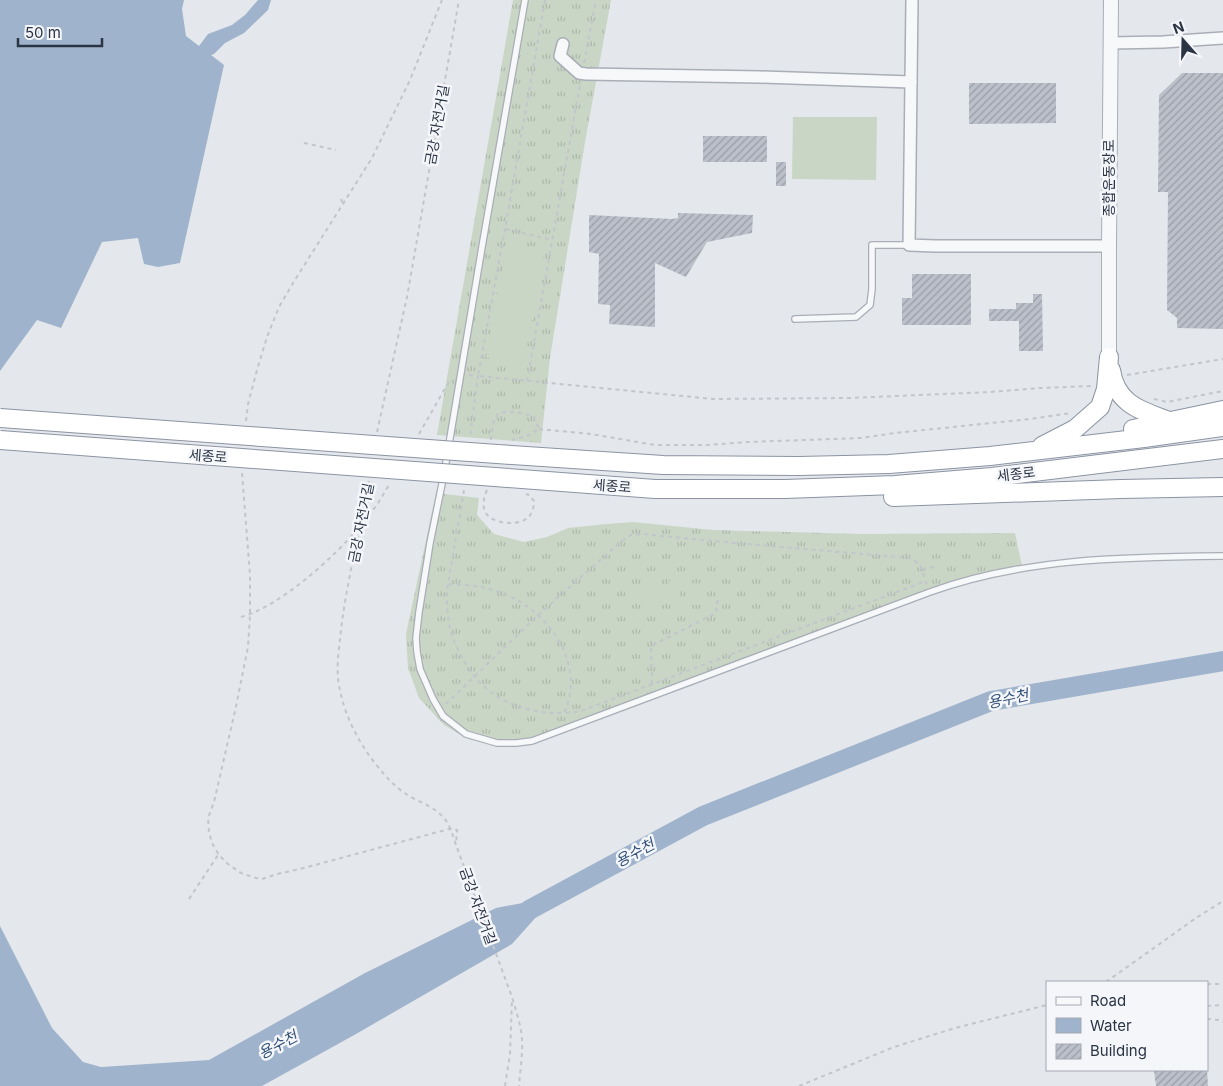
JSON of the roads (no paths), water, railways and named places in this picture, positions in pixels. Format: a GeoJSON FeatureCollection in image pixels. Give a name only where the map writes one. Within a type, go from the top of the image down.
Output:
{"type":"FeatureCollection","features":[{"type":"Feature","properties":{"kind":"highway"},"geometry":{"type":"LineString","coordinates":[[1109,357],[1112,378],[1120,395],[1128,403],[1169,421]]}},
{"type":"Feature","properties":{"kind":"highway"},"geometry":{"type":"LineString","coordinates":[[1042,446],[1074,429],[1100,407],[1106,389],[1109,357]]}},
{"type":"Feature","properties":{"kind":"highway"},"geometry":{"type":"LineString","coordinates":[[990,456],[1223,410]]}},
{"type":"Feature","properties":{"kind":"highway","name":"세종로"},"geometry":{"type":"LineString","coordinates":[[0,418],[494,448],[663,465],[799,466],[889,464],[990,456],[1223,427]]}},
{"type":"Feature","properties":{"kind":"highway","name":"세종로"},"geometry":{"type":"LineString","coordinates":[[0,440],[655,489],[785,489],[895,485],[992,477],[1178,456],[1223,449]]}},
{"type":"Feature","properties":{"kind":"highway"},"geometry":{"type":"LineString","coordinates":[[655,489],[804,498],[1223,487]]}},
{"type":"Feature","properties":{"kind":"street"},"geometry":{"type":"LineString","coordinates":[[912,0],[909,245],[1109,246]]}},
{"type":"Feature","properties":{"kind":"street","name":"종합운동장로"},"geometry":{"type":"LineString","coordinates":[[1109,357],[1111,0]]}},
{"type":"Feature","properties":{"kind":"street"},"geometry":{"type":"LineString","coordinates":[[1110,42],[1163,42],[1223,38]]}},
{"type":"Feature","properties":{"kind":"street"},"geometry":{"type":"LineString","coordinates":[[563,44],[560,56],[579,73],[911,82]]}},
{"type":"Feature","properties":{"kind":"lane"},"geometry":{"type":"LineString","coordinates":[[525,0],[444,474],[418,612],[416,638],[420,669],[433,700],[443,716],[466,734],[498,743],[532,741],[930,592],[972,580],[1040,565],[1129,557],[1223,556]]}},
{"type":"Feature","properties":{"kind":"lane"},"geometry":{"type":"LineString","coordinates":[[796,319],[856,317],[870,305],[872,246],[909,245]]}},
{"type":"Feature","properties":{"kind":"water"},"geometry":{"type":"Polygon","coordinates":[[[0,0],[184,0],[182,9],[186,36],[199,46],[208,34],[232,25],[245,15],[258,0],[271,0],[268,10],[244,33],[225,43],[211,55],[224,65],[180,263],[158,267],[144,264],[138,238],[102,242],[61,328],[37,320],[0,371],[0,0]]]}},
{"type":"Feature","properties":{"kind":"water"},"geometry":{"type":"Polygon","coordinates":[[[554,897],[512,944],[262,1086],[0,1086],[0,926],[52,1028],[83,1062],[101,1067],[209,1060],[365,973],[496,908],[554,897]]]}},
{"type":"Feature","properties":{"kind":"waterway","name":"용수천"},"geometry":{"type":"LineString","coordinates":[[529,910],[703,816],[991,701],[1223,661]]}}]}
